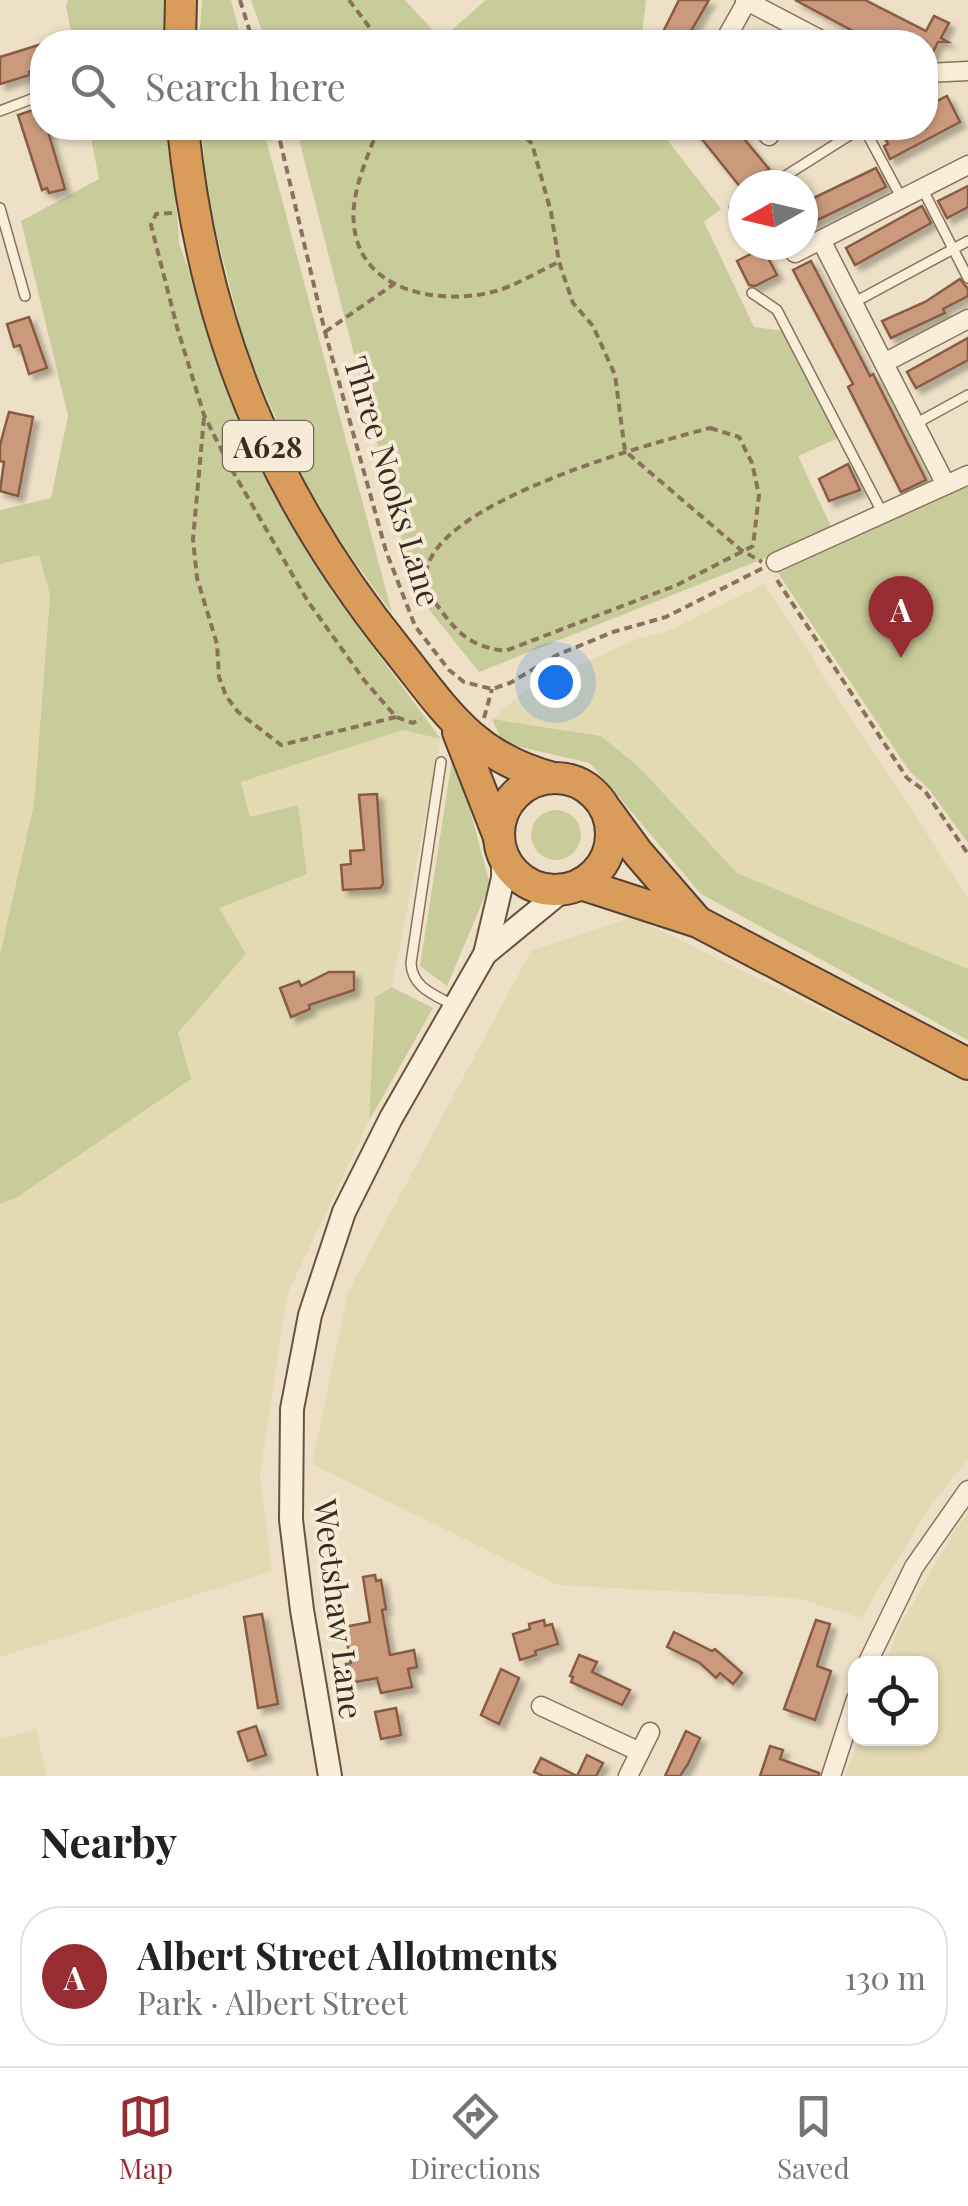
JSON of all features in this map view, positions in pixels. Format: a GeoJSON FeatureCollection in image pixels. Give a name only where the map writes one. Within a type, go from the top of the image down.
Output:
{"type":"FeatureCollection","features":[{"type":"Feature","properties":{"kind":"highway"},"geometry":{"type":"LineString","coordinates":[[180,30],[181,0]]}},
{"type":"Feature","properties":{"kind":"highway","name":"A628"},"geometry":{"type":"LineString","coordinates":[[184,140],[190,201],[208,283],[248,406],[314,534],[359,603],[453,720],[492,755],[524,770],[572,780],[588,789],[698,922]]}},
{"type":"Feature","properties":{"kind":"highway","name":"A628"},"geometry":{"type":"LineString","coordinates":[[453,720],[501,847],[513,872],[528,883],[544,890],[572,887],[698,922],[968,1064]]}},
{"type":"Feature","properties":{"kind":"highway"},"geometry":{"type":"LineString","coordinates":[[501,847],[501,820],[508,803],[520,790],[553,778]]}},
{"type":"Feature","properties":{"kind":"highway"},"geometry":{"type":"LineString","coordinates":[[572,887],[596,873],[606,857],[611,839],[609,820],[601,802]]}},
{"type":"Feature","properties":{"kind":"street"},"geometry":{"type":"LineString","coordinates":[[730,30],[746,0],[802,30]]}},
{"type":"Feature","properties":{"kind":"street"},"geometry":{"type":"LineString","coordinates":[[938,72],[968,71]]}},
{"type":"Feature","properties":{"kind":"street"},"geometry":{"type":"LineString","coordinates":[[818,242],[968,165]]}},
{"type":"Feature","properties":{"kind":"street"},"geometry":{"type":"LineString","coordinates":[[821,240],[946,485]]}},
{"type":"Feature","properties":{"kind":"street"},"geometry":{"type":"LineString","coordinates":[[884,363],[968,320]]}},
{"type":"Feature","properties":{"kind":"street"},"geometry":{"type":"LineString","coordinates":[[772,564],[968,474]]}},
{"type":"Feature","properties":{"kind":"street","name":"Weetshaw Lane"},"geometry":{"type":"LineString","coordinates":[[330,1776],[291,1520],[292,1409],[310,1315],[344,1212],[391,1118],[485,954],[503,878],[501,847]]}},
{"type":"Feature","properties":{"kind":"street","name":"Weetshaw Lane"},"geometry":{"type":"LineString","coordinates":[[485,954],[572,887]]}},
{"type":"Feature","properties":{"kind":"street"},"geometry":{"type":"LineString","coordinates":[[871,1656],[914,1567],[968,1490]]}},
{"type":"Feature","properties":{"kind":"street"},"geometry":{"type":"LineString","coordinates":[[541,1706],[640,1752]]}},
{"type":"Feature","properties":{"kind":"street"},"geometry":{"type":"LineString","coordinates":[[831,1776],[848,1724]]}},
{"type":"Feature","properties":{"kind":"street"},"geometry":{"type":"LineString","coordinates":[[628,1776],[650,1732]]}},
{"type":"Feature","properties":{"kind":"lane"},"geometry":{"type":"LineString","coordinates":[[0,111],[30,100]]}},
{"type":"Feature","properties":{"kind":"lane"},"geometry":{"type":"LineString","coordinates":[[794,170],[843,140]]}},
{"type":"Feature","properties":{"kind":"lane"},"geometry":{"type":"LineString","coordinates":[[870,140],[902,199]]}},
{"type":"Feature","properties":{"kind":"lane"},"geometry":{"type":"LineString","coordinates":[[922,188],[968,278]]}},
{"type":"Feature","properties":{"kind":"lane"},"geometry":{"type":"LineString","coordinates":[[0,208],[25,296]]}},
{"type":"Feature","properties":{"kind":"lane"},"geometry":{"type":"LineString","coordinates":[[853,303],[968,242]]}},
{"type":"Feature","properties":{"kind":"lane"},"geometry":{"type":"LineString","coordinates":[[752,294],[777,310],[883,514]]}},
{"type":"Feature","properties":{"kind":"lane"},"geometry":{"type":"LineString","coordinates":[[916,424],[968,394]]}},
{"type":"Feature","properties":{"kind":"lane"},"geometry":{"type":"LineString","coordinates":[[441,762],[412,975],[420,986],[457,1007]]}},
{"type":"Feature","properties":{"kind":"path"},"geometry":{"type":"LineString","coordinates":[[240,0],[249,30]]}},
{"type":"Feature","properties":{"kind":"path"},"geometry":{"type":"LineString","coordinates":[[349,0],[372,30]]}},
{"type":"Feature","properties":{"kind":"path","name":"Three Nooks Lane"},"geometry":{"type":"LineString","coordinates":[[280,140],[325,332],[403,601],[415,626],[449,670],[464,682],[492,689],[510,683],[557,655],[613,632],[666,617],[772,564]]}},
{"type":"Feature","properties":{"kind":"path"},"geometry":{"type":"LineString","coordinates":[[374,140],[355,201],[354,225],[360,250],[374,269],[394,284],[418,295],[496,291],[559,262]]}},
{"type":"Feature","properties":{"kind":"path"},"geometry":{"type":"LineString","coordinates":[[528,140],[551,212],[559,262],[574,303],[594,326],[615,374],[628,452],[740,550],[772,564],[906,778],[925,791],[968,854]]}},
{"type":"Feature","properties":{"kind":"path"},"geometry":{"type":"LineString","coordinates":[[325,332],[394,284]]}},
{"type":"Feature","properties":{"kind":"path"},"geometry":{"type":"LineString","coordinates":[[204,415],[193,540],[197,578],[217,644],[226,696],[238,712],[281,745],[396,717]]}},
{"type":"Feature","properties":{"kind":"path"},"geometry":{"type":"LineString","coordinates":[[710,428],[738,437],[752,463],[759,495],[753,546],[740,550],[677,585],[506,651],[479,648],[453,627],[427,590],[426,566],[444,536],[486,510],[548,480],[710,428]]}},
{"type":"Feature","properties":{"kind":"shaded area"},"geometry":{"type":"Polygon","coordinates":[[[40,555],[50,595],[34,804],[0,954],[0,564],[40,555]]]}},
{"type":"Feature","properties":{"kind":"shaded area"},"geometry":{"type":"Polygon","coordinates":[[[764,584],[968,897],[968,969],[737,873],[639,767],[601,736],[492,719],[523,692],[636,639],[668,631],[764,584]]]}},
{"type":"Feature","properties":{"kind":"shaded area"},"geometry":{"type":"Polygon","coordinates":[[[403,729],[441,739],[392,987],[375,997],[369,1121],[287,1295],[260,1475],[272,1571],[0,1657],[0,1204],[16,1198],[178,1033],[246,954],[218,908],[250,817],[241,782],[403,729]]]}},
{"type":"Feature","properties":{"kind":"shaded area"},"geometry":{"type":"Polygon","coordinates":[[[633,917],[968,1081],[968,1459],[930,1507],[861,1618],[796,1598],[558,1585],[312,1464],[348,1292],[531,951],[633,917]]]}},
{"type":"Feature","properties":{"kind":"shaded area"},"geometry":{"type":"Polygon","coordinates":[[[968,1514],[968,1776],[845,1776],[856,1746],[938,1746],[938,1656],[888,1656],[898,1629],[968,1514]]]}},
{"type":"Feature","properties":{"kind":"shaded area"},"geometry":{"type":"Polygon","coordinates":[[[36,1729],[47,1776],[0,1776],[0,1739],[36,1729]]]}},
{"type":"Feature","properties":{"kind":"green space"},"geometry":{"type":"Polygon","coordinates":[[[68,0],[170,0],[167,30],[71,30],[68,0]]]}},
{"type":"Feature","properties":{"kind":"green space"},"geometry":{"type":"Polygon","coordinates":[[[202,0],[231,0],[239,30],[200,30],[202,0]]]}},
{"type":"Feature","properties":{"kind":"green space"},"geometry":{"type":"Polygon","coordinates":[[[251,0],[405,0],[433,30],[262,30],[251,0]]]}},
{"type":"Feature","properties":{"kind":"green space"},"geometry":{"type":"Polygon","coordinates":[[[486,0],[646,0],[642,30],[451,30],[486,0]]]}},
{"type":"Feature","properties":{"kind":"green space"},"geometry":{"type":"Polygon","coordinates":[[[91,140],[172,140],[179,243],[241,420],[332,592],[441,739],[403,730],[241,782],[250,817],[298,805],[307,874],[219,908],[246,954],[178,1033],[191,1079],[16,1198],[0,1204],[0,954],[34,804],[50,595],[39,555],[0,564],[0,510],[51,498],[68,416],[21,221],[99,179],[91,140]]]}},
{"type":"Feature","properties":{"kind":"green space"},"geometry":{"type":"Polygon","coordinates":[[[203,140],[266,140],[392,613],[315,507],[246,350],[206,192],[203,140]]]}},
{"type":"Feature","properties":{"kind":"green space"},"geometry":{"type":"Polygon","coordinates":[[[299,140],[667,140],[721,209],[704,222],[754,327],[784,331],[838,438],[798,456],[833,531],[479,672],[415,592],[299,140]]]}},
{"type":"Feature","properties":{"kind":"green space"},"geometry":{"type":"Polygon","coordinates":[[[968,486],[968,843],[929,789],[910,772],[778,573],[968,486]]]}},
{"type":"Feature","properties":{"kind":"green space"},"geometry":{"type":"Polygon","coordinates":[[[492,719],[601,736],[639,767],[737,873],[968,969],[968,1040],[701,894],[590,763],[503,743],[492,719]]]}},
{"type":"Feature","properties":{"kind":"green space"},"geometry":{"type":"Polygon","coordinates":[[[452,760],[464,788],[490,884],[447,986],[420,966],[452,760]]]}},
{"type":"Feature","properties":{"kind":"green space"},"geometry":{"type":"Polygon","coordinates":[[[556,810],[574,817],[581,835],[574,853],[556,860],[538,853],[531,835],[538,817],[556,810]]]}},
{"type":"Feature","properties":{"kind":"green space"},"geometry":{"type":"Polygon","coordinates":[[[392,987],[433,1008],[369,1121],[375,997],[392,987]]]}},
{"type":"Feature","properties":{"kind":"building"},"geometry":{"type":"Polygon","coordinates":[[[679,0],[709,0],[692,30],[664,30],[679,0]]]}},
{"type":"Feature","properties":{"kind":"building"},"geometry":{"type":"Polygon","coordinates":[[[795,0],[865,0],[924,30],[851,30],[795,0]]]}},
{"type":"Feature","properties":{"kind":"building"},"geometry":{"type":"Polygon","coordinates":[[[934,16],[949,23],[941,38],[948,42],[938,42],[938,30],[927,30],[934,16]]]}},
{"type":"Feature","properties":{"kind":"building"},"geometry":{"type":"Polygon","coordinates":[[[30,48],[30,75],[0,84],[0,57],[30,48]]]}},
{"type":"Feature","properties":{"kind":"building"},"geometry":{"type":"Polygon","coordinates":[[[947,96],[960,122],[938,134],[938,100],[947,96]]]}},
{"type":"Feature","properties":{"kind":"building"},"geometry":{"type":"Polygon","coordinates":[[[30,111],[30,140],[51,140],[65,189],[49,193],[47,188],[42,190],[18,115],[30,111]]]}},
{"type":"Feature","properties":{"kind":"building"},"geometry":{"type":"Polygon","coordinates":[[[703,140],[745,140],[769,169],[728,172],[703,140]]]}},
{"type":"Feature","properties":{"kind":"building"},"geometry":{"type":"Polygon","coordinates":[[[886,140],[926,140],[890,159],[884,146],[888,144],[886,140]]]}},
{"type":"Feature","properties":{"kind":"building"},"geometry":{"type":"Polygon","coordinates":[[[876,168],[886,187],[818,220],[818,196],[876,168]]]}},
{"type":"Feature","properties":{"kind":"building"},"geometry":{"type":"Polygon","coordinates":[[[968,186],[968,207],[947,218],[938,201],[968,186]]]}},
{"type":"Feature","properties":{"kind":"building"},"geometry":{"type":"Polygon","coordinates":[[[922,206],[931,223],[855,265],[846,248],[922,206]]]}},
{"type":"Feature","properties":{"kind":"building"},"geometry":{"type":"Polygon","coordinates":[[[769,260],[777,275],[749,285],[737,261],[769,260]]]}},
{"type":"Feature","properties":{"kind":"building"},"geometry":{"type":"Polygon","coordinates":[[[811,261],[926,480],[901,492],[848,387],[853,384],[793,270],[811,261]]]}},
{"type":"Feature","properties":{"kind":"building"},"geometry":{"type":"Polygon","coordinates":[[[960,279],[968,296],[943,309],[945,313],[891,338],[882,321],[925,302],[960,279]]]}},
{"type":"Feature","properties":{"kind":"building"},"geometry":{"type":"Polygon","coordinates":[[[29,317],[47,368],[29,374],[20,345],[14,347],[7,324],[29,317]]]}},
{"type":"Feature","properties":{"kind":"building"},"geometry":{"type":"Polygon","coordinates":[[[968,338],[968,360],[916,388],[907,372],[968,338]]]}},
{"type":"Feature","properties":{"kind":"building"},"geometry":{"type":"Polygon","coordinates":[[[9,412],[33,417],[18,496],[0,491],[4,462],[0,461],[0,445],[9,412]]]}},
{"type":"Feature","properties":{"kind":"building"},"geometry":{"type":"Polygon","coordinates":[[[848,464],[860,490],[829,501],[819,479],[848,464]]]}},
{"type":"Feature","properties":{"kind":"building"},"geometry":{"type":"Polygon","coordinates":[[[377,794],[383,884],[380,888],[343,890],[341,865],[351,864],[350,851],[364,850],[359,795],[377,794]]]}},
{"type":"Feature","properties":{"kind":"building"},"geometry":{"type":"Polygon","coordinates":[[[329,972],[354,972],[354,990],[309,1005],[310,1009],[291,1017],[280,988],[299,981],[301,986],[329,972]]]}},
{"type":"Feature","properties":{"kind":"building"},"geometry":{"type":"Polygon","coordinates":[[[375,1575],[376,1581],[381,1580],[390,1655],[414,1650],[417,1667],[408,1669],[412,1687],[381,1693],[377,1678],[350,1683],[346,1664],[351,1663],[344,1627],[370,1622],[363,1577],[375,1575]]]}},
{"type":"Feature","properties":{"kind":"building"},"geometry":{"type":"Polygon","coordinates":[[[262,1614],[278,1704],[258,1708],[244,1617],[262,1614]]]}},
{"type":"Feature","properties":{"kind":"building"},"geometry":{"type":"Polygon","coordinates":[[[544,1620],[545,1626],[552,1624],[558,1644],[520,1660],[513,1634],[544,1620]]]}},
{"type":"Feature","properties":{"kind":"building"},"geometry":{"type":"Polygon","coordinates":[[[816,1620],[830,1624],[817,1666],[831,1671],[815,1720],[784,1709],[816,1620]]]}},
{"type":"Feature","properties":{"kind":"building"},"geometry":{"type":"Polygon","coordinates":[[[674,1632],[715,1649],[742,1673],[733,1684],[720,1673],[716,1678],[700,1663],[667,1647],[674,1632]]]}},
{"type":"Feature","properties":{"kind":"building"},"geometry":{"type":"Polygon","coordinates":[[[579,1655],[597,1662],[592,1672],[630,1690],[622,1705],[571,1682],[579,1655]]]}},
{"type":"Feature","properties":{"kind":"building"},"geometry":{"type":"Polygon","coordinates":[[[501,1669],[519,1678],[499,1724],[481,1715],[501,1669]]]}},
{"type":"Feature","properties":{"kind":"building"},"geometry":{"type":"Polygon","coordinates":[[[396,1708],[401,1735],[381,1739],[375,1712],[396,1708]]]}},
{"type":"Feature","properties":{"kind":"building"},"geometry":{"type":"Polygon","coordinates":[[[256,1726],[266,1755],[248,1761],[238,1732],[256,1726]]]}},
{"type":"Feature","properties":{"kind":"building"},"geometry":{"type":"Polygon","coordinates":[[[686,1731],[700,1738],[688,1764],[680,1776],[665,1776],[686,1731]]]}},
{"type":"Feature","properties":{"kind":"building"},"geometry":{"type":"Polygon","coordinates":[[[770,1746],[783,1750],[780,1759],[819,1776],[760,1776],[770,1746]]]}},
{"type":"Feature","properties":{"kind":"building"},"geometry":{"type":"Polygon","coordinates":[[[587,1755],[603,1763],[596,1776],[577,1776],[587,1755]]]}},
{"type":"Feature","properties":{"kind":"building"},"geometry":{"type":"Polygon","coordinates":[[[541,1758],[577,1776],[543,1776],[534,1772],[541,1758]]]}},
{"type":"Feature","properties":{"kind":"place","name":"Albert Street Allotments"},"geometry":{"type":"Point","coordinates":[901,658]}}]}
